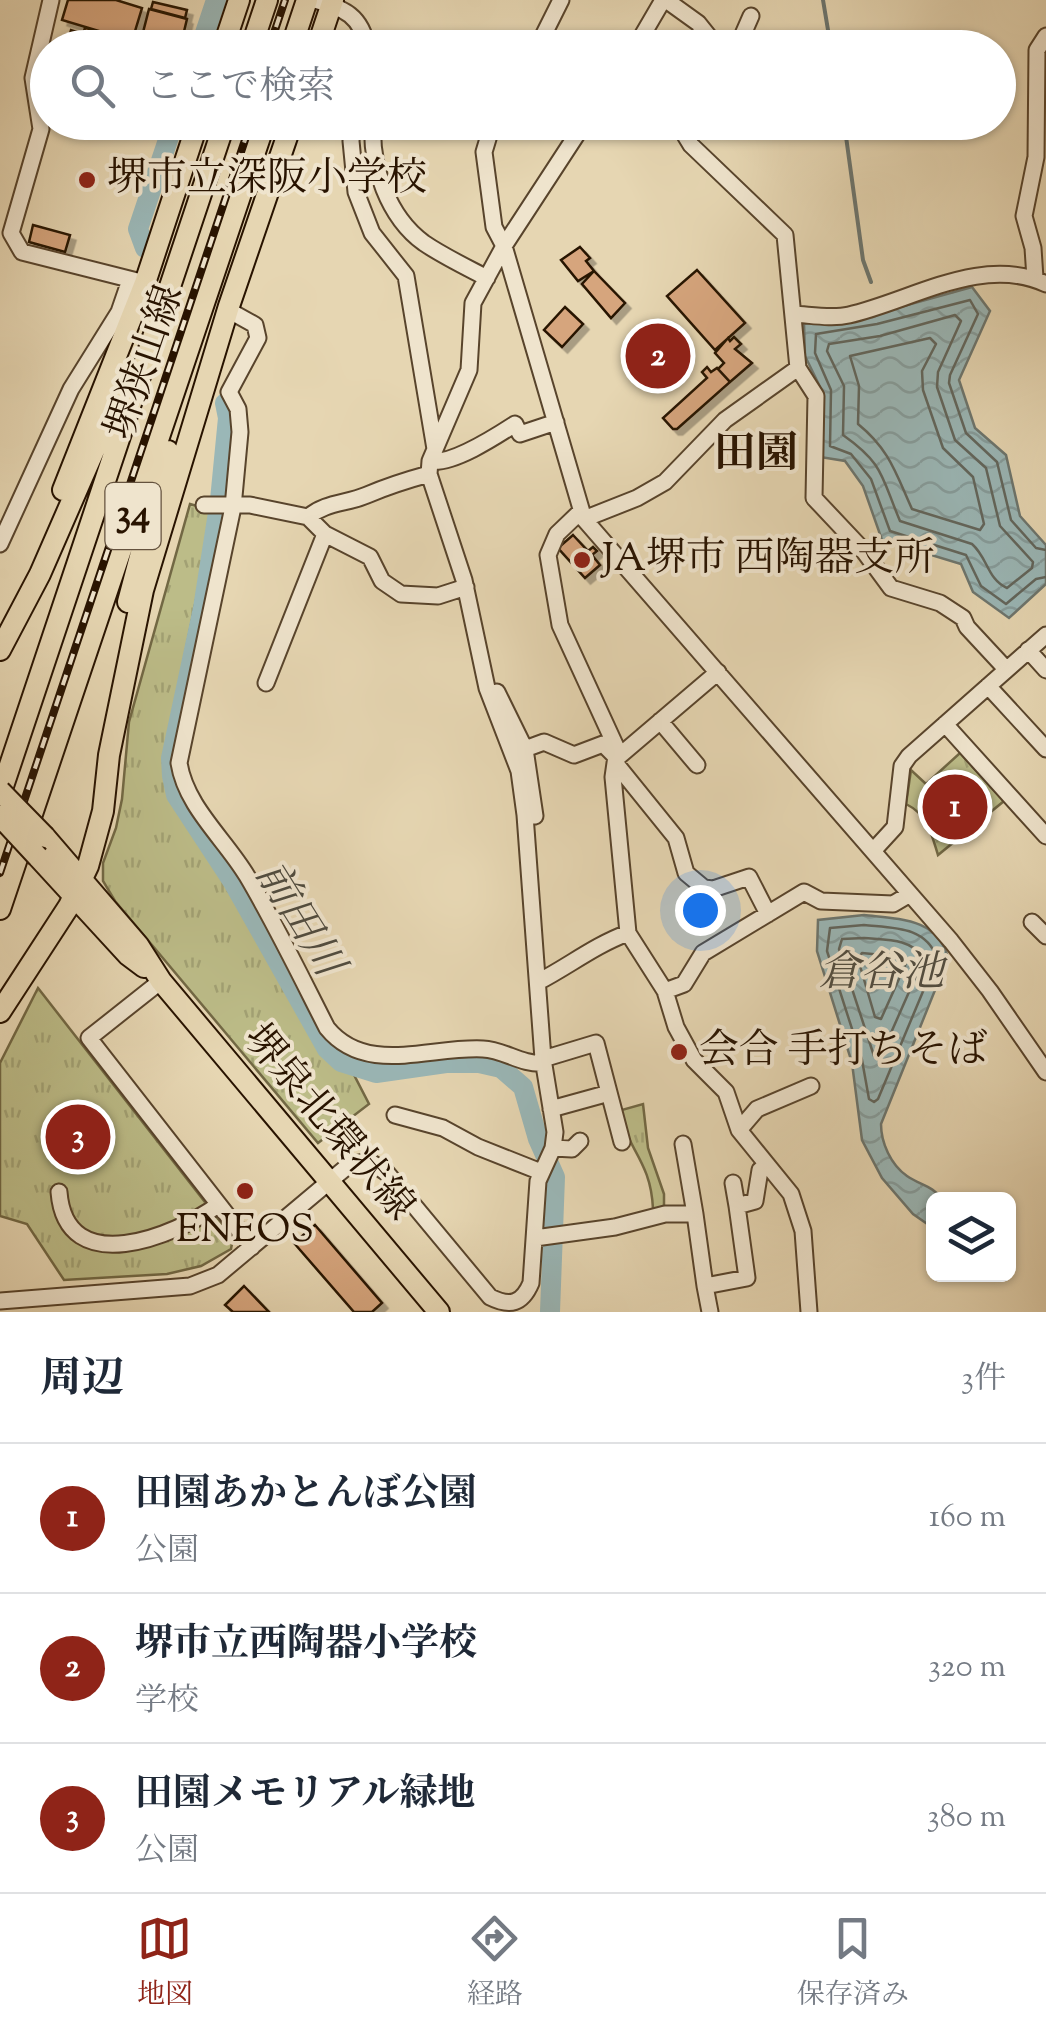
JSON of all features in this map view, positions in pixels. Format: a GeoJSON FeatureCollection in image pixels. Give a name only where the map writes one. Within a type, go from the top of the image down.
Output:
{"type":"FeatureCollection","features":[{"type":"Feature","properties":{"kind":"main road"},"geometry":{"type":"LineString","coordinates":[[229,30],[239,0]]}},
{"type":"Feature","properties":{"kind":"main road"},"geometry":{"type":"LineString","coordinates":[[257,30],[267,0]]}},
{"type":"Feature","properties":{"kind":"main road"},"geometry":{"type":"LineString","coordinates":[[302,30],[318,2]]}},
{"type":"Feature","properties":{"kind":"main road"},"geometry":{"type":"LineString","coordinates":[[317,30],[318,2]]}},
{"type":"Feature","properties":{"kind":"main road"},"geometry":{"type":"LineString","coordinates":[[40,574],[54,513],[191,140]]}},
{"type":"Feature","properties":{"kind":"main road","name":"堺狭山線"},"geometry":{"type":"LineString","coordinates":[[0,793],[219,140]]}},
{"type":"Feature","properties":{"kind":"main road","name":"堺狭山線"},"geometry":{"type":"LineString","coordinates":[[0,909],[259,140]]}},
{"type":"Feature","properties":{"kind":"main road"},"geometry":{"type":"LineString","coordinates":[[109,756],[143,590],[228,310],[286,140]]}},
{"type":"Feature","properties":{"kind":"main road"},"geometry":{"type":"LineString","coordinates":[[0,650],[40,574],[111,415],[205,180]]}},
{"type":"Feature","properties":{"kind":"main road"},"geometry":{"type":"LineString","coordinates":[[0,1012],[78,887],[103,811],[130,585],[180,408],[190,341]]}},
{"type":"Feature","properties":{"kind":"main road","name":"堺泉北環状線"},"geometry":{"type":"LineString","coordinates":[[0,793],[128,955],[162,981],[439,1312]]}},
{"type":"Feature","properties":{"kind":"main road","name":"堺泉北環状線"},"geometry":{"type":"LineString","coordinates":[[0,816],[41,847]]}},
{"type":"Feature","properties":{"kind":"street"},"geometry":{"type":"LineString","coordinates":[[44,30],[51,0]]}},
{"type":"Feature","properties":{"kind":"street"},"geometry":{"type":"LineString","coordinates":[[546,30],[561,0]]}},
{"type":"Feature","properties":{"kind":"street"},"geometry":{"type":"LineString","coordinates":[[646,30],[664,0],[704,30]]}},
{"type":"Feature","properties":{"kind":"street"},"geometry":{"type":"LineString","coordinates":[[318,2],[358,20],[361,30]]}},
{"type":"Feature","properties":{"kind":"street"},"geometry":{"type":"LineString","coordinates":[[745,30],[751,16]]}},
{"type":"Feature","properties":{"kind":"street"},"geometry":{"type":"LineString","coordinates":[[794,314],[845,316],[983,274],[1040,281],[1024,216],[1036,157],[1038,50],[1046,36]]}},
{"type":"Feature","properties":{"kind":"street"},"geometry":{"type":"LineString","coordinates":[[0,544],[71,389],[137,281],[22,252],[11,233],[38,140]]}},
{"type":"Feature","properties":{"kind":"street"},"geometry":{"type":"LineString","coordinates":[[0,1301],[47,1305],[190,1286],[218,1275],[349,1165],[360,1162],[379,1166],[490,1296],[502,1303],[514,1303],[526,1295],[531,1283],[542,1171],[552,1150],[551,1109],[543,1061],[527,836],[518,772],[489,695],[466,588],[431,461],[406,276],[372,232],[356,192],[351,140]]}},
{"type":"Feature","properties":{"kind":"street"},"geometry":{"type":"LineString","coordinates":[[373,140],[374,168],[407,226],[422,242],[487,278]]}},
{"type":"Feature","properties":{"kind":"street"},"geometry":{"type":"LineString","coordinates":[[488,140],[484,152],[494,226],[504,246],[582,515],[1040,1049],[1046,1072]]}},
{"type":"Feature","properties":{"kind":"street"},"geometry":{"type":"LineString","coordinates":[[431,461],[469,370],[474,302],[504,246],[572,140]]}},
{"type":"Feature","properties":{"kind":"street"},"geometry":{"type":"LineString","coordinates":[[688,140],[785,235],[798,368],[816,396],[814,498],[863,550],[891,588],[940,603],[962,618],[1006,669]]}},
{"type":"Feature","properties":{"kind":"street"},"geometry":{"type":"LineString","coordinates":[[228,310],[255,325],[258,338],[229,392],[238,410],[240,432],[232,508],[179,763],[190,796],[245,873],[338,1041],[369,1056],[483,1049],[532,1064],[596,1043],[622,1142]]}},
{"type":"Feature","properties":{"kind":"street"},"geometry":{"type":"LineString","coordinates":[[798,368],[725,420],[664,482],[637,498],[582,515],[557,534],[548,555],[560,624],[616,749],[613,777],[628,933],[665,991],[681,1039],[694,1060],[726,1092],[739,1130],[791,1194],[803,1231],[809,1312]]}},
{"type":"Feature","properties":{"kind":"street"},"geometry":{"type":"LineString","coordinates":[[308,518],[321,506],[346,502],[431,461],[440,462],[484,444],[515,424],[520,434],[556,422]]}},
{"type":"Feature","properties":{"kind":"street"},"geometry":{"type":"LineString","coordinates":[[208,506],[250,505],[308,518],[324,534],[370,557],[382,581],[400,594],[438,596],[466,588]]}},
{"type":"Feature","properties":{"kind":"street"},"geometry":{"type":"LineString","coordinates":[[266,683],[324,534]]}},
{"type":"Feature","properties":{"kind":"street"},"geometry":{"type":"LineString","coordinates":[[873,851],[895,828],[902,766],[909,756],[1046,635]]}},
{"type":"Feature","properties":{"kind":"street"},"geometry":{"type":"LineString","coordinates":[[1028,650],[1046,670]]}},
{"type":"Feature","properties":{"kind":"street"},"geometry":{"type":"LineString","coordinates":[[617,762],[718,672]]}},
{"type":"Feature","properties":{"kind":"street"},"geometry":{"type":"LineString","coordinates":[[988,686],[1046,748]]}},
{"type":"Feature","properties":{"kind":"street"},"geometry":{"type":"LineString","coordinates":[[489,695],[498,691],[525,749],[536,824],[527,836]]}},
{"type":"Feature","properties":{"kind":"street"},"geometry":{"type":"LineString","coordinates":[[660,722],[697,764]]}},
{"type":"Feature","properties":{"kind":"street"},"geometry":{"type":"LineString","coordinates":[[945,724],[1046,836]]}},
{"type":"Feature","properties":{"kind":"street"},"geometry":{"type":"LineString","coordinates":[[525,749],[544,742],[574,756],[603,744],[676,838],[686,873],[694,882],[713,889],[749,876],[768,914]]}},
{"type":"Feature","properties":{"kind":"street"},"geometry":{"type":"LineString","coordinates":[[665,991],[684,984],[704,953],[804,892],[821,901],[893,904],[910,894]]}},
{"type":"Feature","properties":{"kind":"street"},"geometry":{"type":"LineString","coordinates":[[1032,922],[1046,936]]}},
{"type":"Feature","properties":{"kind":"street"},"geometry":{"type":"LineString","coordinates":[[538,982],[576,963],[598,944],[628,933]]}},
{"type":"Feature","properties":{"kind":"street"},"geometry":{"type":"LineString","coordinates":[[162,981],[89,1038],[252,1247]]}},
{"type":"Feature","properties":{"kind":"street"},"geometry":{"type":"LineString","coordinates":[[739,1130],[757,1109],[811,1086]]}},
{"type":"Feature","properties":{"kind":"street"},"geometry":{"type":"LineString","coordinates":[[551,1109],[609,1092]]}},
{"type":"Feature","properties":{"kind":"street"},"geometry":{"type":"LineString","coordinates":[[395,1115],[443,1128],[478,1147],[542,1171]]}},
{"type":"Feature","properties":{"kind":"street"},"geometry":{"type":"LineString","coordinates":[[552,1150],[572,1149],[580,1141]]}},
{"type":"Feature","properties":{"kind":"street"},"geometry":{"type":"LineString","coordinates":[[683,1144],[710,1312]]}},
{"type":"Feature","properties":{"kind":"street"},"geometry":{"type":"LineString","coordinates":[[737,1206],[755,1201],[760,1170],[767,1166]]}},
{"type":"Feature","properties":{"kind":"street"},"geometry":{"type":"LineString","coordinates":[[705,1286],[748,1278],[733,1183]]}},
{"type":"Feature","properties":{"kind":"street"},"geometry":{"type":"LineString","coordinates":[[59,1192],[60,1204],[75,1233],[90,1243],[107,1245],[138,1241],[170,1230],[200,1218],[218,1205]]}},
{"type":"Feature","properties":{"kind":"street"},"geometry":{"type":"LineString","coordinates":[[536,1238],[615,1227],[665,1214],[695,1214]]}},
{"type":"Feature","properties":{"kind":"green space"},"geometry":{"type":"Polygon","coordinates":[[[190,504],[214,511],[163,763],[174,803],[225,879],[320,1046],[335,1063],[353,1073],[369,1104],[318,1143],[115,901],[103,881],[103,863],[122,799],[129,722],[190,504]]]}},
{"type":"Feature","properties":{"kind":"green space"},"geometry":{"type":"Polygon","coordinates":[[[960,753],[1004,801],[938,855],[924,819],[906,804],[911,770],[926,784],[960,753]]]}},
{"type":"Feature","properties":{"kind":"green space"},"geometry":{"type":"Polygon","coordinates":[[[38,988],[233,1238],[231,1249],[201,1266],[167,1274],[64,1280],[27,1224],[0,1216],[0,1063],[38,988]]]}},
{"type":"Feature","properties":{"kind":"green space"},"geometry":{"type":"Polygon","coordinates":[[[643,1104],[648,1148],[664,1194],[664,1209],[653,1209],[648,1179],[618,1111],[643,1104]]]}},
{"type":"Feature","properties":{"kind":"water"},"geometry":{"type":"Polygon","coordinates":[[[972,287],[990,311],[959,380],[975,428],[1006,455],[1020,516],[1046,545],[1046,584],[1009,618],[973,592],[961,564],[882,540],[863,486],[845,461],[820,457],[822,391],[805,356],[804,324],[875,314],[972,287]]]}},
{"type":"Feature","properties":{"kind":"water","name":"倉谷池"},"geometry":{"type":"Polygon","coordinates":[[[864,915],[915,923],[936,935],[948,958],[881,1124],[885,1146],[896,1166],[936,1192],[926,1192],[926,1223],[882,1178],[862,1140],[852,1063],[817,951],[818,920],[864,915]]]}},
{"type":"Feature","properties":{"kind":"building"},"geometry":{"type":"Polygon","coordinates":[[[68,0],[116,0],[142,8],[135,30],[95,30],[62,20],[68,0]]]}},
{"type":"Feature","properties":{"kind":"building"},"geometry":{"type":"Polygon","coordinates":[[[153,2],[187,10],[185,18],[151,9],[153,2]]]}},
{"type":"Feature","properties":{"kind":"building"},"geometry":{"type":"Polygon","coordinates":[[[149,9],[187,19],[184,30],[144,30],[149,9]]]}},
{"type":"Feature","properties":{"kind":"building"},"geometry":{"type":"Polygon","coordinates":[[[33,225],[70,235],[65,252],[29,242],[33,225]]]}},
{"type":"Feature","properties":{"kind":"building"},"geometry":{"type":"Polygon","coordinates":[[[580,247],[590,258],[586,261],[594,271],[578,281],[561,260],[580,247]]]}},
{"type":"Feature","properties":{"kind":"building"},"geometry":{"type":"Polygon","coordinates":[[[697,270],[745,323],[715,350],[667,296],[697,270]]]}},
{"type":"Feature","properties":{"kind":"building"},"geometry":{"type":"Polygon","coordinates":[[[594,271],[625,303],[611,318],[582,284],[594,271]]]}},
{"type":"Feature","properties":{"kind":"building"},"geometry":{"type":"Polygon","coordinates":[[[565,307],[583,324],[562,347],[544,330],[565,307]]]}},
{"type":"Feature","properties":{"kind":"building"},"geometry":{"type":"Polygon","coordinates":[[[734,337],[741,344],[735,349],[752,363],[730,382],[718,369],[724,363],[715,353],[728,338],[730,341],[734,337]]]}},
{"type":"Feature","properties":{"kind":"building"},"geometry":{"type":"Polygon","coordinates":[[[707,367],[711,372],[717,368],[730,382],[673,429],[663,418],[707,378],[702,372],[707,367]]]}},
{"type":"Feature","properties":{"kind":"building","name":"JA堺市 西陶器支所"},"geometry":{"type":"Polygon","coordinates":[[[573,535],[588,551],[593,547],[597,551],[592,555],[600,565],[585,578],[558,548],[573,535]]]}},
{"type":"Feature","properties":{"kind":"building"},"geometry":{"type":"Polygon","coordinates":[[[315,1225],[382,1303],[372,1312],[354,1312],[294,1243],[315,1225]]]}},
{"type":"Feature","properties":{"kind":"building"},"geometry":{"type":"Polygon","coordinates":[[[244,1286],[269,1312],[233,1312],[225,1305],[244,1286]]]}},
{"type":"Feature","properties":{"kind":"waterway","name":"前田川"},"geometry":{"type":"LineString","coordinates":[[206,30],[216,0]]}},
{"type":"Feature","properties":{"kind":"waterway"},"geometry":{"type":"LineString","coordinates":[[823,0],[828,30]]}},
{"type":"Feature","properties":{"kind":"waterway","name":"前田川"},"geometry":{"type":"LineString","coordinates":[[145,248],[138,229],[168,140]]}},
{"type":"Feature","properties":{"kind":"waterway"},"geometry":{"type":"LineString","coordinates":[[846,140],[863,260],[871,282]]}},
{"type":"Feature","properties":{"kind":"waterway","name":"前田川"},"geometry":{"type":"LineString","coordinates":[[225,403],[228,418],[220,500],[203,608],[171,758],[176,795],[233,882],[327,1049],[341,1062],[376,1073],[446,1063],[479,1063],[501,1068],[523,1087],[538,1139],[555,1177],[550,1312]]}},
{"type":"Feature","properties":{"kind":"railway"},"geometry":{"type":"LineString","coordinates":[[275,30],[285,0]]}},
{"type":"Feature","properties":{"kind":"railway"},"geometry":{"type":"LineString","coordinates":[[0,873],[245,140]]}},
{"type":"Feature","properties":{"kind":"place","name":"堺市立深阪小学校"},"geometry":{"type":"Point","coordinates":[87,180]}},
{"type":"Feature","properties":{"kind":"place","name":"堺市立西陶器小学校"},"geometry":{"type":"Point","coordinates":[658,356]}},
{"type":"Feature","properties":{"kind":"place","name":"JA堺市 西陶器支所"},"geometry":{"type":"Point","coordinates":[582,560]}},
{"type":"Feature","properties":{"kind":"place","name":"田園あかとんぼ公園"},"geometry":{"type":"Point","coordinates":[955,807]}},
{"type":"Feature","properties":{"kind":"place","name":"会合 手打ちそば"},"geometry":{"type":"Point","coordinates":[679,1052]}},
{"type":"Feature","properties":{"kind":"place","name":"田園メモリアル緑地"},"geometry":{"type":"Point","coordinates":[78,1137]}},
{"type":"Feature","properties":{"kind":"place","name":"ENEOS"},"geometry":{"type":"Point","coordinates":[245,1191]}},
{"type":"Feature","properties":{"kind":"district","name":"田園"},"geometry":{"type":"Point","coordinates":[756,456]}}]}
